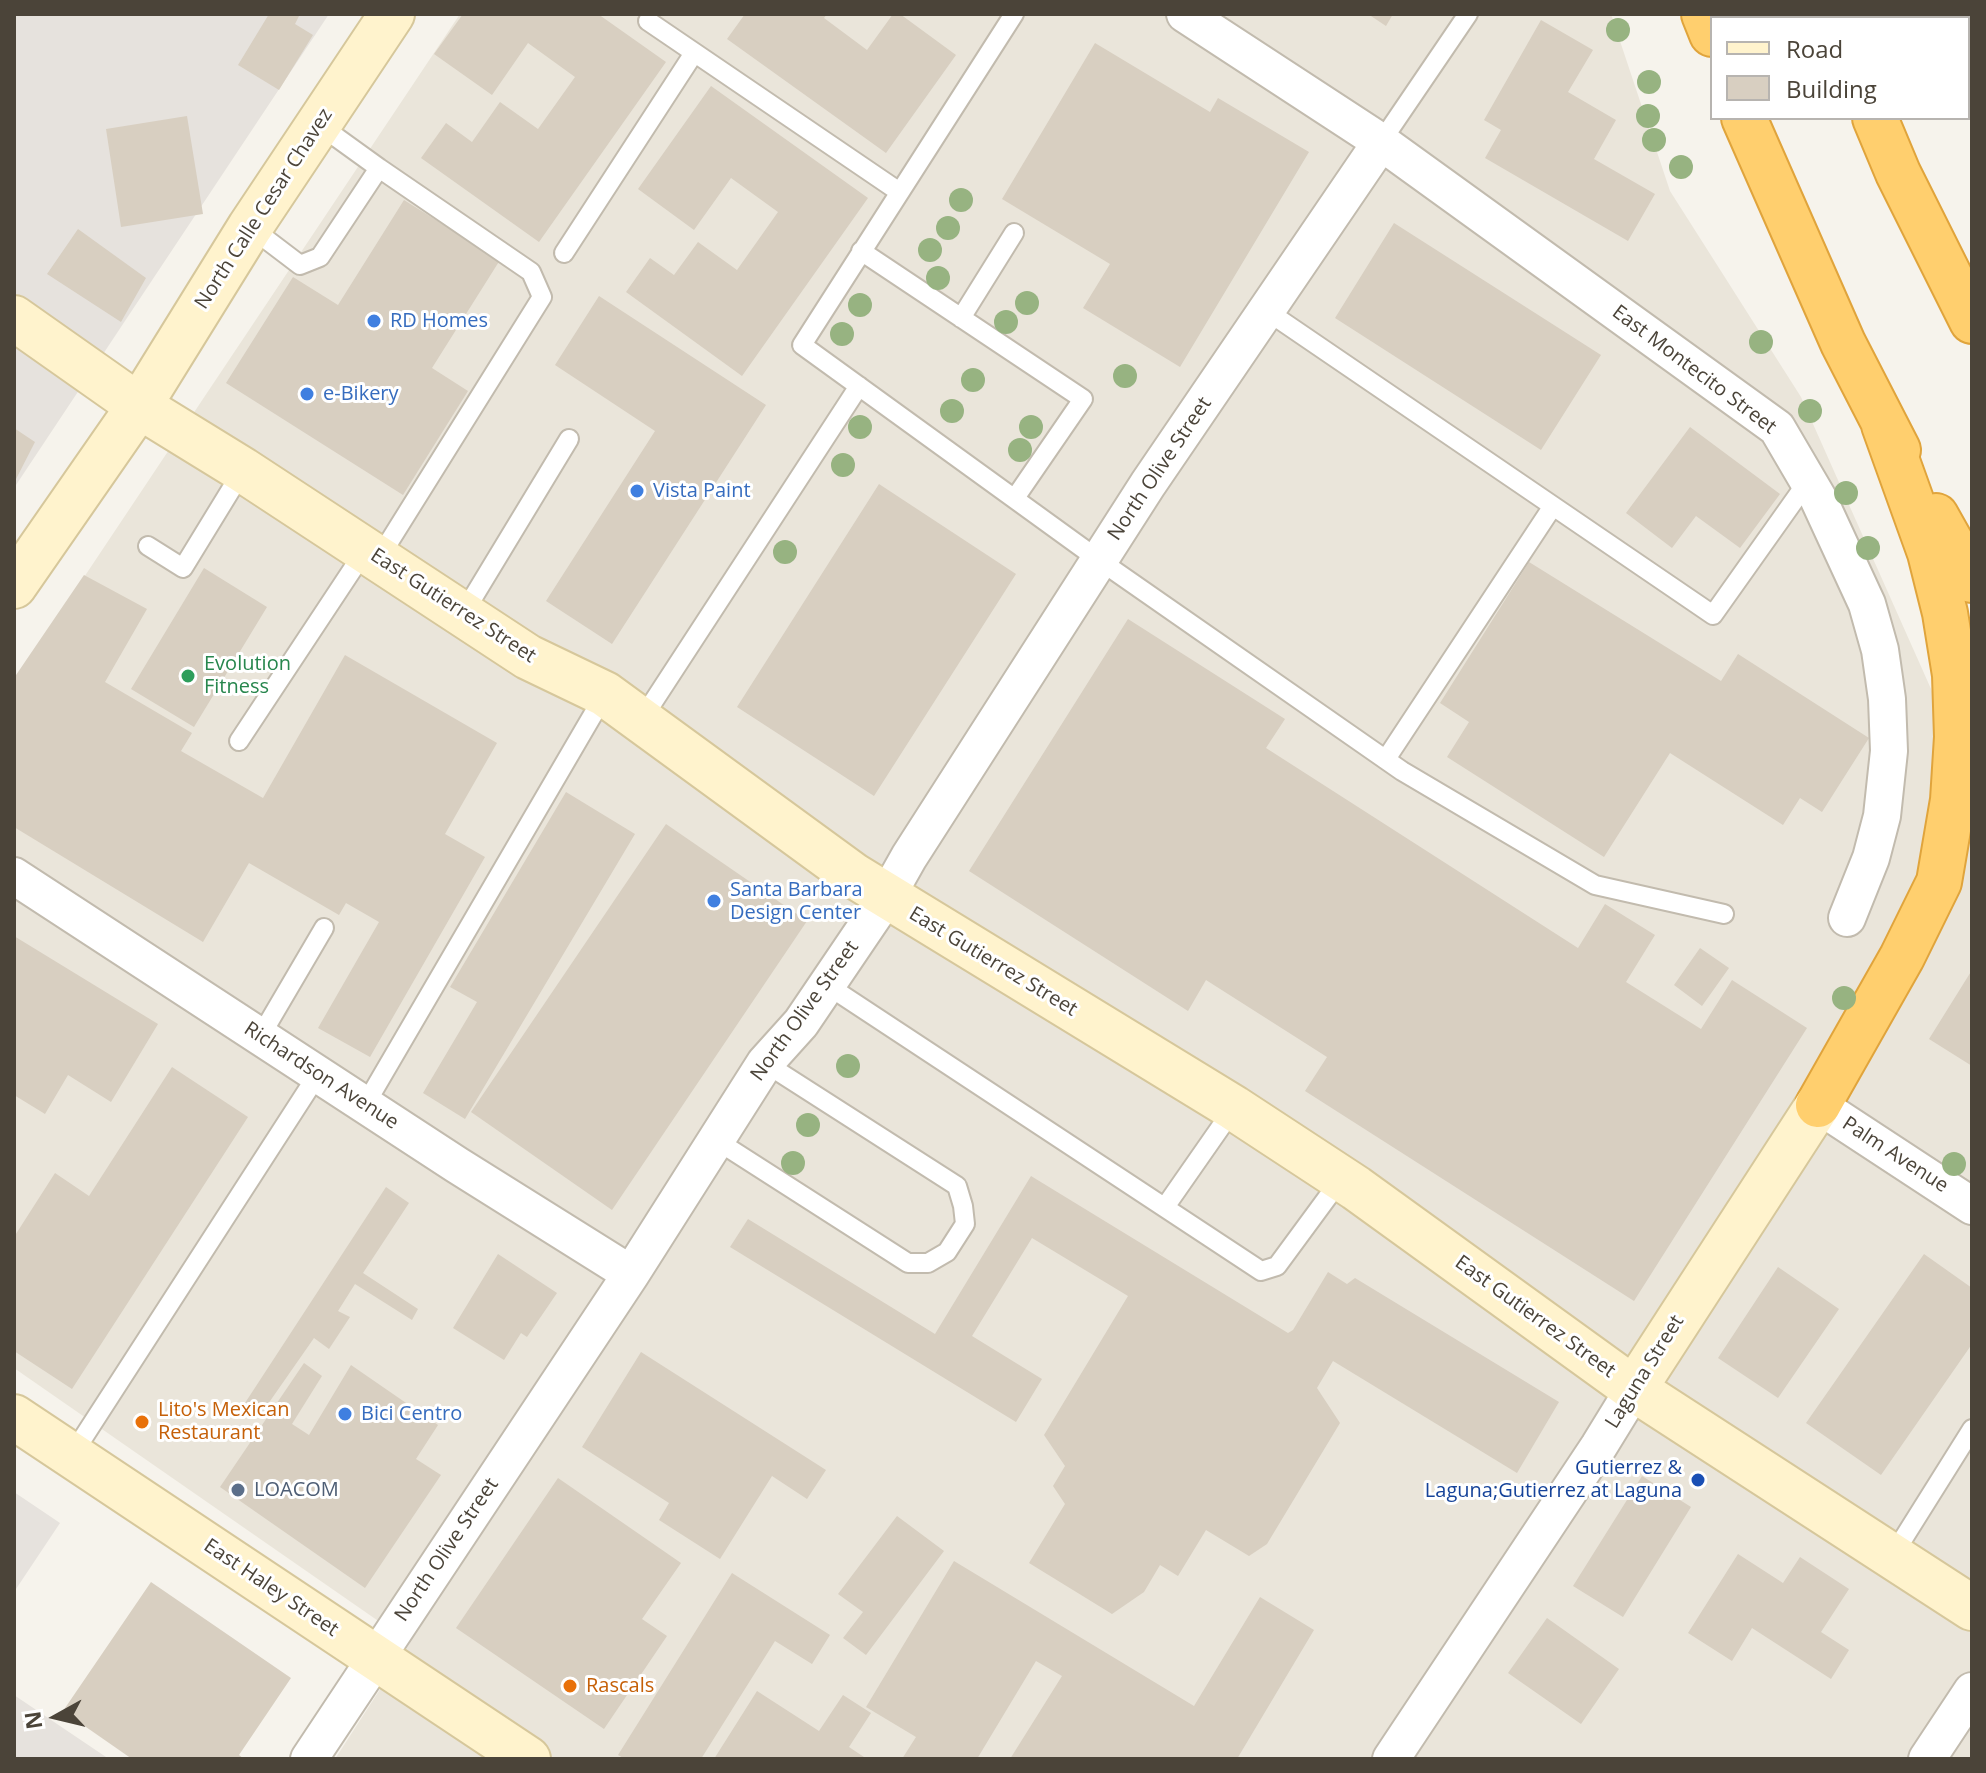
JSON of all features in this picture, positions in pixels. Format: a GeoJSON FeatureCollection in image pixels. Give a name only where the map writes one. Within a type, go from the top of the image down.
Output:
{"type":"FeatureCollection","features":[{"type":"Feature","properties":{"kind":"highway"},"geometry":{"type":"LineString","coordinates":[[1745,120],[1830,314],[1884,425],[1972,580]]}},
{"type":"Feature","properties":{"kind":"highway"},"geometry":{"type":"LineString","coordinates":[[1876,120],[1898,173],[1972,321]]}},
{"type":"Feature","properties":{"kind":"highway"},"geometry":{"type":"LineString","coordinates":[[1818,1105],[1902,957],[1939,882],[1953,800],[1957,737],[1955,675],[1945,613],[1930,553],[1884,425]]}},
{"type":"Feature","properties":{"kind":"street","name":"North Calle Cesar Chavez"},"geometry":{"type":"LineString","coordinates":[[14,586],[139,406],[250,227],[392,14]]}},
{"type":"Feature","properties":{"kind":"street","name":"East Montecito Street"},"geometry":{"type":"LineString","coordinates":[[1185,14],[1381,142],[1777,428],[1808,481],[1867,604],[1880,650],[1887,699],[1889,751],[1882,816],[1871,858],[1847,918]]}},
{"type":"Feature","properties":{"kind":"street","name":"North Olive Street"},"geometry":{"type":"LineString","coordinates":[[309,1759],[631,1274],[765,1063],[801,1023],[887,896],[1099,560],[1381,142]]}},
{"type":"Feature","properties":{"kind":"street","name":"East Gutierrez Street"},"geometry":{"type":"LineString","coordinates":[[14,318],[139,406],[243,470],[528,657],[605,694],[853,875],[922,920],[1234,1108],[1341,1179],[1634,1389],[1972,1608]]}},
{"type":"Feature","properties":{"kind":"street","name":"Richardson Avenue"},"geometry":{"type":"LineString","coordinates":[[14,876],[631,1274]]}},
{"type":"Feature","properties":{"kind":"street","name":"Palm Avenue"},"geometry":{"type":"LineString","coordinates":[[1818,1105],[1972,1206]]}},
{"type":"Feature","properties":{"kind":"street","name":"Laguna Street"},"geometry":{"type":"LineString","coordinates":[[1391,1759],[1599,1446],[1818,1105]]}},
{"type":"Feature","properties":{"kind":"street","name":"East Haley Street"},"geometry":{"type":"LineString","coordinates":[[14,1419],[528,1759]]}},
{"type":"Feature","properties":{"kind":"street"},"geometry":{"type":"LineString","coordinates":[[1927,1759],[1972,1691]]}},
{"type":"Feature","properties":{"kind":"lane"},"geometry":{"type":"LineString","coordinates":[[1014,14],[802,345],[1099,560],[1386,759],[1595,885],[1724,914]]}},
{"type":"Feature","properties":{"kind":"lane"},"geometry":{"type":"LineString","coordinates":[[1381,142],[1468,14]]}},
{"type":"Feature","properties":{"kind":"lane"},"geometry":{"type":"LineString","coordinates":[[648,21],[898,191]]}},
{"type":"Feature","properties":{"kind":"lane"},"geometry":{"type":"LineString","coordinates":[[564,253],[694,53]]}},
{"type":"Feature","properties":{"kind":"lane"},"geometry":{"type":"LineString","coordinates":[[239,741],[372,554],[542,297],[531,272],[318,124]]}},
{"type":"Feature","properties":{"kind":"lane"},"geometry":{"type":"LineString","coordinates":[[250,227],[300,265],[320,257],[379,168]]}},
{"type":"Feature","properties":{"kind":"lane"},"geometry":{"type":"LineString","coordinates":[[961,318],[1014,233]]}},
{"type":"Feature","properties":{"kind":"lane"},"geometry":{"type":"LineString","coordinates":[[861,251],[1083,399],[1015,498]]}},
{"type":"Feature","properties":{"kind":"lane"},"geometry":{"type":"LineString","coordinates":[[1267,311],[1713,615],[1808,481]]}},
{"type":"Feature","properties":{"kind":"lane"},"geometry":{"type":"LineString","coordinates":[[642,719],[859,386]]}},
{"type":"Feature","properties":{"kind":"lane"},"geometry":{"type":"LineString","coordinates":[[463,614],[569,439]]}},
{"type":"Feature","properties":{"kind":"lane"},"geometry":{"type":"LineString","coordinates":[[148,546],[183,568],[243,470]]}},
{"type":"Feature","properties":{"kind":"lane"},"geometry":{"type":"LineString","coordinates":[[1386,759],[1553,506]]}},
{"type":"Feature","properties":{"kind":"lane"},"geometry":{"type":"LineString","coordinates":[[365,1105],[605,694]]}},
{"type":"Feature","properties":{"kind":"lane"},"geometry":{"type":"LineString","coordinates":[[260,1037],[324,928]]}},
{"type":"Feature","properties":{"kind":"lane"},"geometry":{"type":"LineString","coordinates":[[827,985],[1261,1271],[1277,1266],[1341,1179]]}},
{"type":"Feature","properties":{"kind":"lane"},"geometry":{"type":"LineString","coordinates":[[716,1140],[908,1263],[928,1263],[947,1252],[965,1224],[957,1186],[765,1063]]}},
{"type":"Feature","properties":{"kind":"lane"},"geometry":{"type":"LineString","coordinates":[[72,1455],[318,1074]]}},
{"type":"Feature","properties":{"kind":"lane"},"geometry":{"type":"LineString","coordinates":[[1165,1207],[1234,1108]]}},
{"type":"Feature","properties":{"kind":"lane"},"geometry":{"type":"LineString","coordinates":[[1893,1555],[1972,1429]]}},
{"type":"Feature","properties":{"kind":"shaded area"},"geometry":{"type":"Polygon","coordinates":[[[14,14],[329,14],[14,488],[14,14]]]}},
{"type":"Feature","properties":{"kind":"shaded area"},"geometry":{"type":"Polygon","coordinates":[[[460,14],[1611,14],[1670,191],[1801,397],[1972,781],[1972,1759],[335,1759],[410,1643],[14,1368],[14,682],[460,14]]]}},
{"type":"Feature","properties":{"kind":"shaded area"},"geometry":{"type":"Polygon","coordinates":[[[14,1492],[60,1523],[14,1592],[14,1492]]]}},
{"type":"Feature","properties":{"kind":"shaded area"},"geometry":{"type":"Polygon","coordinates":[[[14,1695],[109,1759],[14,1759],[14,1695]]]}},
{"type":"Feature","properties":{"kind":"building"},"geometry":{"type":"Polygon","coordinates":[[[269,14],[300,14],[295,24],[313,35],[279,90],[238,65],[269,14]]]}},
{"type":"Feature","properties":{"kind":"building"},"geometry":{"type":"Polygon","coordinates":[[[463,14],[598,14],[666,62],[539,242],[421,158],[446,123],[472,142],[500,102],[538,129],[575,77],[528,43],[492,95],[434,54],[463,14]]]}},
{"type":"Feature","properties":{"kind":"building"},"geometry":{"type":"Polygon","coordinates":[[[745,14],[827,14],[824,18],[867,50],[893,14],[900,14],[956,55],[886,153],[727,39],[745,14]]]}},
{"type":"Feature","properties":{"kind":"building"},"geometry":{"type":"Polygon","coordinates":[[[1368,14],[1393,14],[1386,26],[1368,14]]]}},
{"type":"Feature","properties":{"kind":"building"},"geometry":{"type":"Polygon","coordinates":[[[1541,20],[1593,50],[1568,92],[1616,120],[1594,159],[1655,194],[1628,241],[1485,158],[1501,130],[1484,120],[1541,20]]]}},
{"type":"Feature","properties":{"kind":"building"},"geometry":{"type":"Polygon","coordinates":[[[1095,43],[1210,112],[1218,98],[1309,152],[1180,367],[1083,308],[1110,264],[1002,199],[1095,43]]]}},
{"type":"Feature","properties":{"kind":"building"},"geometry":{"type":"Polygon","coordinates":[[[711,86],[868,198],[742,376],[626,292],[650,258],[674,275],[698,242],[737,270],[778,212],[731,178],[694,230],[638,189],[711,86]]]}},
{"type":"Feature","properties":{"kind":"building"},"geometry":{"type":"Polygon","coordinates":[[[187,116],[203,214],[121,227],[106,129],[187,116]]]}},
{"type":"Feature","properties":{"kind":"building"},"geometry":{"type":"Polygon","coordinates":[[[404,200],[500,260],[432,368],[468,391],[403,495],[226,383],[293,277],[338,305],[404,200]]]}},
{"type":"Feature","properties":{"kind":"building"},"geometry":{"type":"Polygon","coordinates":[[[1394,223],[1601,355],[1541,450],[1335,318],[1394,223]]]}},
{"type":"Feature","properties":{"kind":"building"},"geometry":{"type":"Polygon","coordinates":[[[78,229],[146,278],[121,322],[47,274],[78,229]]]}},
{"type":"Feature","properties":{"kind":"building"},"geometry":{"type":"Polygon","coordinates":[[[599,296],[766,405],[612,644],[546,601],[655,431],[555,365],[599,296]]]}},
{"type":"Feature","properties":{"kind":"building"},"geometry":{"type":"Polygon","coordinates":[[[1690,427],[1780,494],[1740,548],[1696,516],[1672,548],[1626,513],[1690,427]]]}},
{"type":"Feature","properties":{"kind":"building"},"geometry":{"type":"Polygon","coordinates":[[[14,428],[35,442],[14,483],[14,428]]]}},
{"type":"Feature","properties":{"kind":"building"},"geometry":{"type":"Polygon","coordinates":[[[879,484],[1016,574],[874,796],[737,707],[879,484]]]}},
{"type":"Feature","properties":{"kind":"building"},"geometry":{"type":"Polygon","coordinates":[[[1529,562],[1721,681],[1738,654],[1869,738],[1822,812],[1800,798],[1783,825],[1670,753],[1604,857],[1447,757],[1469,722],[1440,703],[1529,562]]]}},
{"type":"Feature","properties":{"kind":"building"},"geometry":{"type":"Polygon","coordinates":[[[204,568],[267,607],[194,727],[131,689],[204,568]]]}},
{"type":"Feature","properties":{"kind":"building"},"geometry":{"type":"Polygon","coordinates":[[[84,575],[147,609],[105,682],[192,733],[181,751],[263,798],[345,655],[497,743],[445,834],[485,857],[370,1057],[318,1028],[379,922],[346,903],[339,915],[249,863],[203,942],[14,827],[14,678],[84,575]]]}},
{"type":"Feature","properties":{"kind":"building"},"geometry":{"type":"Polygon","coordinates":[[[1128,619],[1285,719],[1266,748],[1578,948],[1605,904],[1655,935],[1626,982],[1701,1029],[1732,980],[1807,1028],[1634,1301],[1305,1091],[1327,1057],[1206,980],[1188,1011],[969,871],[1128,619]]]}},
{"type":"Feature","properties":{"kind":"building"},"geometry":{"type":"Polygon","coordinates":[[[566,792],[635,834],[465,1119],[423,1093],[477,1002],[450,987],[566,792]]]}},
{"type":"Feature","properties":{"kind":"building"},"geometry":{"type":"Polygon","coordinates":[[[666,824],[807,921],[612,1210],[471,1112],[666,824]]]}},
{"type":"Feature","properties":{"kind":"building"},"geometry":{"type":"Polygon","coordinates":[[[14,936],[158,1024],[111,1102],[68,1075],[45,1114],[14,1095],[14,936]]]}},
{"type":"Feature","properties":{"kind":"building"},"geometry":{"type":"Polygon","coordinates":[[[1700,948],[1729,968],[1702,1006],[1674,985],[1700,948]]]}},
{"type":"Feature","properties":{"kind":"building"},"geometry":{"type":"Polygon","coordinates":[[[1972,970],[1972,1066],[1929,1039],[1972,970]]]}},
{"type":"Feature","properties":{"kind":"building"},"geometry":{"type":"Polygon","coordinates":[[[172,1067],[248,1117],[72,1389],[14,1351],[14,1237],[55,1173],[89,1196],[172,1067]]]}},
{"type":"Feature","properties":{"kind":"building"},"geometry":{"type":"Polygon","coordinates":[[[1031,1176],[1288,1333],[1293,1330],[1328,1272],[1347,1284],[1355,1278],[1559,1402],[1517,1473],[1333,1361],[1317,1388],[1340,1423],[1267,1544],[1249,1556],[1206,1530],[1178,1576],[1160,1565],[1144,1592],[1112,1614],[1029,1563],[1065,1504],[1053,1486],[1065,1466],[1044,1435],[1128,1296],[1032,1238],[972,1336],[1042,1379],[1016,1422],[730,1247],[748,1219],[935,1334],[1031,1176]]]}},
{"type":"Feature","properties":{"kind":"building"},"geometry":{"type":"Polygon","coordinates":[[[386,1187],[409,1203],[363,1273],[418,1309],[412,1320],[355,1284],[338,1311],[350,1317],[329,1349],[314,1338],[261,1414],[245,1403],[386,1187]]]}},
{"type":"Feature","properties":{"kind":"building"},"geometry":{"type":"Polygon","coordinates":[[[498,1254],[557,1293],[527,1337],[521,1333],[504,1360],[453,1328],[498,1254]]]}},
{"type":"Feature","properties":{"kind":"building"},"geometry":{"type":"Polygon","coordinates":[[[1924,1254],[1972,1288],[1972,1344],[1881,1475],[1806,1423],[1924,1254]]]}},
{"type":"Feature","properties":{"kind":"building"},"geometry":{"type":"Polygon","coordinates":[[[1778,1267],[1839,1309],[1778,1398],[1718,1358],[1778,1267]]]}},
{"type":"Feature","properties":{"kind":"building"},"geometry":{"type":"Polygon","coordinates":[[[641,1352],[826,1470],[807,1499],[772,1476],[720,1559],[659,1520],[669,1503],[582,1447],[641,1352]]]}},
{"type":"Feature","properties":{"kind":"building"},"geometry":{"type":"Polygon","coordinates":[[[304,1363],[322,1376],[292,1424],[309,1435],[351,1365],[438,1425],[416,1459],[441,1475],[365,1588],[220,1487],[304,1363]]]}},
{"type":"Feature","properties":{"kind":"building"},"geometry":{"type":"Polygon","coordinates":[[[1642,1476],[1691,1507],[1623,1617],[1573,1586],[1642,1476]]]}},
{"type":"Feature","properties":{"kind":"building"},"geometry":{"type":"Polygon","coordinates":[[[558,1478],[681,1563],[642,1619],[667,1636],[604,1729],[456,1628],[558,1478]]]}},
{"type":"Feature","properties":{"kind":"building"},"geometry":{"type":"Polygon","coordinates":[[[897,1516],[944,1551],[866,1655],[843,1638],[863,1612],[838,1594],[897,1516]]]}},
{"type":"Feature","properties":{"kind":"building"},"geometry":{"type":"Polygon","coordinates":[[[1738,1554],[1783,1583],[1800,1557],[1849,1589],[1821,1632],[1849,1650],[1831,1679],[1752,1628],[1732,1661],[1688,1633],[1738,1554]]]}},
{"type":"Feature","properties":{"kind":"building"},"geometry":{"type":"Polygon","coordinates":[[[954,1561],[1194,1706],[1260,1597],[1314,1630],[1237,1759],[1010,1759],[1062,1676],[1036,1661],[977,1759],[902,1759],[916,1737],[866,1707],[954,1561]]]}},
{"type":"Feature","properties":{"kind":"building"},"geometry":{"type":"Polygon","coordinates":[[[732,1573],[830,1635],[812,1664],[775,1641],[701,1759],[625,1759],[618,1755],[732,1573]]]}},
{"type":"Feature","properties":{"kind":"building"},"geometry":{"type":"Polygon","coordinates":[[[151,1582],[291,1678],[239,1755],[244,1759],[132,1759],[63,1711],[151,1582]]]}},
{"type":"Feature","properties":{"kind":"building"},"geometry":{"type":"Polygon","coordinates":[[[1547,1618],[1619,1669],[1581,1724],[1508,1673],[1547,1618]]]}},
{"type":"Feature","properties":{"kind":"building"},"geometry":{"type":"Polygon","coordinates":[[[757,1691],[819,1731],[843,1695],[871,1713],[849,1747],[867,1759],[714,1759],[757,1691]]]}},
{"type":"Feature","properties":{"kind":"place","name":"RD Homes"},"geometry":{"type":"Point","coordinates":[374,321]}},
{"type":"Feature","properties":{"kind":"place","name":"e-Bikery"},"geometry":{"type":"Point","coordinates":[307,394]}},
{"type":"Feature","properties":{"kind":"place","name":"Vista Paint"},"geometry":{"type":"Point","coordinates":[637,491]}},
{"type":"Feature","properties":{"kind":"place","name":"Evolution Fitness"},"geometry":{"type":"Point","coordinates":[188,676]}},
{"type":"Feature","properties":{"kind":"place","name":"Santa Barbara Design Center"},"geometry":{"type":"Point","coordinates":[714,901]}},
{"type":"Feature","properties":{"kind":"place","name":"Bici Centro"},"geometry":{"type":"Point","coordinates":[345,1414]}},
{"type":"Feature","properties":{"kind":"place","name":"Lito's Mexican Restaurant"},"geometry":{"type":"Point","coordinates":[142,1422]}},
{"type":"Feature","properties":{"kind":"place","name":"Gutierrez & Laguna;Gutierrez at Laguna"},"geometry":{"type":"Point","coordinates":[1698,1480]}},
{"type":"Feature","properties":{"kind":"place","name":"LOACOM"},"geometry":{"type":"Point","coordinates":[238,1490]}},
{"type":"Feature","properties":{"kind":"place","name":"Rascals"},"geometry":{"type":"Point","coordinates":[570,1686]}}]}
